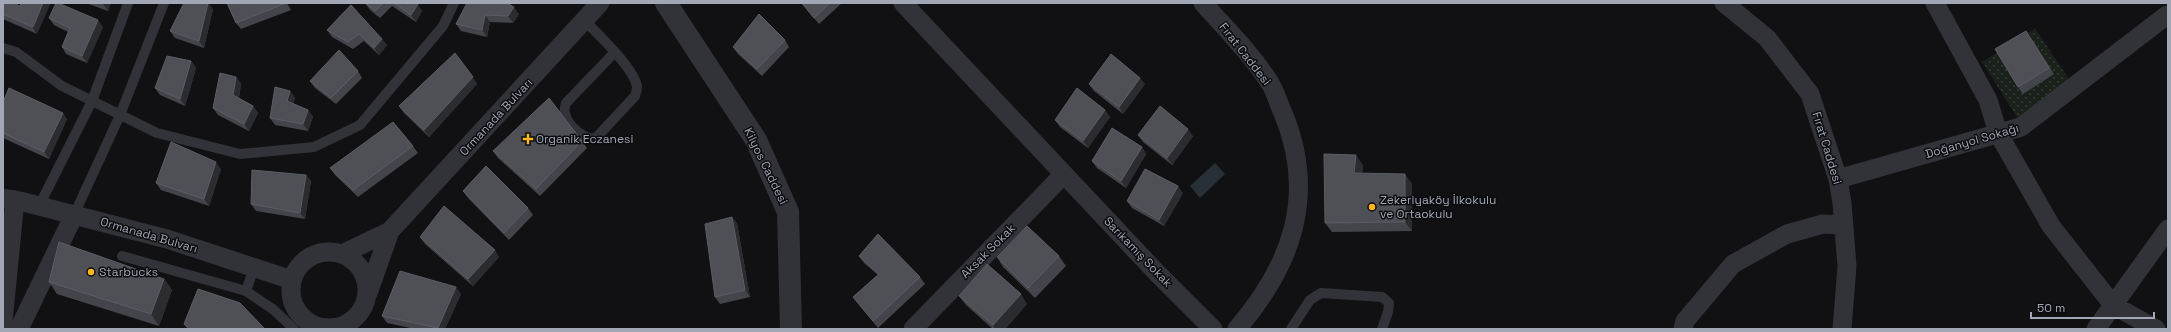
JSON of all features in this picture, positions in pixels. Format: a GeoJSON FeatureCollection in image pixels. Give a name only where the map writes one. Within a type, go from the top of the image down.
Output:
{"type":"FeatureCollection","features":[{"type":"Feature","properties":{"kind":"street","name":"Ormanada Bulvarı"},"geometry":{"type":"LineString","coordinates":[[342,254],[390,230],[585,21],[600,3]]}},
{"type":"Feature","properties":{"kind":"street","name":"Kilyos Caddesi"},"geometry":{"type":"LineString","coordinates":[[666,3],[756,140],[788,212],[791,329]]}},
{"type":"Feature","properties":{"kind":"street","name":"Sarıkamış Sokak"},"geometry":{"type":"LineString","coordinates":[[903,3],[1213,329]]}},
{"type":"Feature","properties":{"kind":"street","name":"Fırat Caddesi"},"geometry":{"type":"LineString","coordinates":[[1203,3],[1269,81],[1289,128],[1300,190],[1292,233],[1280,268],[1256,307],[1237,329]]}},
{"type":"Feature","properties":{"kind":"street","name":"Fırat Caddesi"},"geometry":{"type":"LineString","coordinates":[[1724,3],[1767,38],[1810,94],[1838,180],[1847,266],[1842,329]]}},
{"type":"Feature","properties":{"kind":"street"},"geometry":{"type":"LineString","coordinates":[[1935,3],[1988,100],[1998,133],[2051,226],[2113,305],[2156,329]]}},
{"type":"Feature","properties":{"kind":"street","name":"Doğanyol Sokağı"},"geometry":{"type":"LineString","coordinates":[[1838,180],[2022,127],[2166,12]]}},
{"type":"Feature","properties":{"kind":"street","name":"Aksak Sokak"},"geometry":{"type":"LineString","coordinates":[[913,329],[1064,174]]}},
{"type":"Feature","properties":{"kind":"street","name":"Ormanada Bulvarı"},"geometry":{"type":"LineString","coordinates":[[9,199],[167,239],[292,280]]}},
{"type":"Feature","properties":{"kind":"street"},"geometry":{"type":"LineString","coordinates":[[3,322],[9,199]]}},
{"type":"Feature","properties":{"kind":"street"},"geometry":{"type":"LineString","coordinates":[[19,329],[74,215]]}},
{"type":"Feature","properties":{"kind":"street"},"geometry":{"type":"LineString","coordinates":[[1683,329],[1685,320],[1734,264],[1787,234],[1823,224],[1843,225]]}},
{"type":"Feature","properties":{"kind":"street"},"geometry":{"type":"LineString","coordinates":[[2096,329],[2168,229]]}},
{"type":"Feature","properties":{"kind":"street","name":"Ormanada Bulvarı"},"geometry":{"type":"LineString","coordinates":[[367,293],[390,230]]}},
{"type":"Feature","properties":{"kind":"street"},"geometry":{"type":"LineString","coordinates":[[329,252],[342,254],[352,260],[361,269],[366,280],[367,293],[364,306],[357,316],[347,324],[335,329],[322,328],[310,323],[300,315],[293,304],[291,292],[292,280],[298,268],[306,259],[317,254],[329,252]]}},
{"type":"Feature","properties":{"kind":"lane"},"geometry":{"type":"LineString","coordinates":[[39,206],[92,101],[128,3]]}},
{"type":"Feature","properties":{"kind":"lane"},"geometry":{"type":"LineString","coordinates":[[74,215],[120,115],[164,3]]}},
{"type":"Feature","properties":{"kind":"lane"},"geometry":{"type":"LineString","coordinates":[[3,48],[16,52],[62,86],[157,133],[240,154],[314,147],[360,125],[443,26],[454,3]]}},
{"type":"Feature","properties":{"kind":"lane"},"geometry":{"type":"LineString","coordinates":[[585,21],[615,52],[635,81],[638,89],[635,96],[596,138],[591,139],[584,136],[568,121],[564,113],[566,104],[615,52]]}},
{"type":"Feature","properties":{"kind":"lane"},"geometry":{"type":"LineString","coordinates":[[122,256],[246,291],[274,310],[294,329]]}},
{"type":"Feature","properties":{"kind":"lane"},"geometry":{"type":"LineString","coordinates":[[246,291],[254,268]]}},
{"type":"Feature","properties":{"kind":"lane"},"geometry":{"type":"LineString","coordinates":[[1291,329],[1310,300],[1321,293],[1382,297],[1389,304],[1382,329]]}},
{"type":"Feature","properties":{"kind":"shaded area"},"geometry":{"type":"Polygon","coordinates":[[[2035,28],[2069,79],[2024,116],[2017,117],[1982,62],[2035,28]]]}},
{"type":"Feature","properties":{"kind":"shaded area"},"geometry":{"type":"Polygon","coordinates":[[[1215,163],[1225,174],[1200,198],[1190,186],[1215,163]]]}},
{"type":"Feature","properties":{"kind":"building"},"geometry":{"type":"Polygon","coordinates":[[[3,3],[13,3],[20,6],[21,3],[43,3],[33,27],[3,14],[3,3]]]}},
{"type":"Feature","properties":{"kind":"building"},"geometry":{"type":"Polygon","coordinates":[[[56,3],[98,20],[82,56],[62,47],[70,28],[49,18],[56,3]]]}},
{"type":"Feature","properties":{"kind":"building"},"geometry":{"type":"Polygon","coordinates":[[[184,3],[208,3],[199,41],[170,31],[184,3]]]}},
{"type":"Feature","properties":{"kind":"building"},"geometry":{"type":"Polygon","coordinates":[[[227,3],[286,3],[236,23],[227,3]]]}},
{"type":"Feature","properties":{"kind":"building"},"geometry":{"type":"Polygon","coordinates":[[[365,3],[383,3],[375,11],[365,3]]]}},
{"type":"Feature","properties":{"kind":"building"},"geometry":{"type":"Polygon","coordinates":[[[394,3],[416,3],[418,4],[411,15],[394,3]]]}},
{"type":"Feature","properties":{"kind":"building"},"geometry":{"type":"Polygon","coordinates":[[[467,3],[507,3],[514,7],[508,16],[485,15],[482,30],[456,24],[467,3]]]}},
{"type":"Feature","properties":{"kind":"building"},"geometry":{"type":"Polygon","coordinates":[[[802,3],[830,3],[814,18],[802,3]]]}},
{"type":"Feature","properties":{"kind":"building"},"geometry":{"type":"Polygon","coordinates":[[[351,5],[382,39],[374,48],[359,34],[348,42],[327,30],[351,5]]]}},
{"type":"Feature","properties":{"kind":"building"},"geometry":{"type":"Polygon","coordinates":[[[759,14],[785,40],[757,69],[733,47],[759,14]]]}},
{"type":"Feature","properties":{"kind":"building"},"geometry":{"type":"Polygon","coordinates":[[[2026,31],[2049,68],[2018,87],[1995,49],[2026,31]]]}},
{"type":"Feature","properties":{"kind":"building"},"geometry":{"type":"Polygon","coordinates":[[[339,50],[358,71],[331,98],[310,81],[339,50]]]}},
{"type":"Feature","properties":{"kind":"building"},"geometry":{"type":"Polygon","coordinates":[[[455,53],[473,77],[424,130],[399,106],[455,53]]]}},
{"type":"Feature","properties":{"kind":"building"},"geometry":{"type":"Polygon","coordinates":[[[1111,54],[1140,78],[1119,107],[1089,84],[1111,54]]]}},
{"type":"Feature","properties":{"kind":"building"},"geometry":{"type":"Polygon","coordinates":[[[167,56],[191,61],[180,99],[155,88],[167,56]]]}},
{"type":"Feature","properties":{"kind":"building"},"geometry":{"type":"Polygon","coordinates":[[[220,73],[236,77],[233,95],[253,106],[244,124],[213,108],[220,73]]]}},
{"type":"Feature","properties":{"kind":"building"},"geometry":{"type":"Polygon","coordinates":[[[275,87],[290,91],[287,101],[308,110],[303,124],[270,118],[275,87]]]}},
{"type":"Feature","properties":{"kind":"building"},"geometry":{"type":"Polygon","coordinates":[[[9,88],[63,113],[44,152],[3,133],[3,102],[9,88]]]}},
{"type":"Feature","properties":{"kind":"building"},"geometry":{"type":"Polygon","coordinates":[[[1077,88],[1105,110],[1083,141],[1055,120],[1077,88]]]}},
{"type":"Feature","properties":{"kind":"building"},"geometry":{"type":"Polygon","coordinates":[[[549,98],[582,141],[536,189],[493,151],[549,98]]]}},
{"type":"Feature","properties":{"kind":"building"},"geometry":{"type":"Polygon","coordinates":[[[1160,106],[1188,129],[1167,158],[1138,135],[1160,106]]]}},
{"type":"Feature","properties":{"kind":"building"},"geometry":{"type":"Polygon","coordinates":[[[393,122],[413,146],[353,190],[330,168],[393,122]]]}},
{"type":"Feature","properties":{"kind":"building"},"geometry":{"type":"Polygon","coordinates":[[[1112,128],[1142,147],[1121,181],[1092,161],[1112,128]]]}},
{"type":"Feature","properties":{"kind":"building"},"geometry":{"type":"Polygon","coordinates":[[[171,142],[216,162],[204,199],[156,183],[171,142]]]}},
{"type":"Feature","properties":{"kind":"building","name":"Zekeriyaköy İlkokulu ve Ortaokulu"},"geometry":{"type":"Polygon","coordinates":[[[1324,154],[1356,155],[1354,173],[1405,174],[1405,222],[1325,223],[1324,154]]]}},
{"type":"Feature","properties":{"kind":"building"},"geometry":{"type":"Polygon","coordinates":[[[486,166],[528,208],[504,233],[463,191],[486,166]]]}},
{"type":"Feature","properties":{"kind":"building"},"geometry":{"type":"Polygon","coordinates":[[[1145,169],[1178,186],[1159,220],[1127,201],[1145,169]]]}},
{"type":"Feature","properties":{"kind":"building"},"geometry":{"type":"Polygon","coordinates":[[[252,170],[306,175],[300,213],[251,204],[252,170]]]}},
{"type":"Feature","properties":{"kind":"building"},"geometry":{"type":"Polygon","coordinates":[[[444,206],[495,250],[468,279],[420,237],[444,206]]]}},
{"type":"Feature","properties":{"kind":"building"},"geometry":{"type":"Polygon","coordinates":[[[732,217],[745,290],[715,297],[705,224],[732,217]]]}},
{"type":"Feature","properties":{"kind":"building"},"geometry":{"type":"Polygon","coordinates":[[[1027,226],[1059,256],[1028,288],[997,257],[1027,226]]]}},
{"type":"Feature","properties":{"kind":"building"},"geometry":{"type":"Polygon","coordinates":[[[878,234],[920,277],[873,321],[853,297],[879,274],[859,256],[878,234]]]}},
{"type":"Feature","properties":{"kind":"building","name":"Starbucks"},"geometry":{"type":"Polygon","coordinates":[[[59,242],[164,279],[151,314],[49,282],[59,242]]]}},
{"type":"Feature","properties":{"kind":"building"},"geometry":{"type":"Polygon","coordinates":[[[987,264],[1021,294],[993,325],[959,296],[987,264]]]}},
{"type":"Feature","properties":{"kind":"building"},"geometry":{"type":"Polygon","coordinates":[[[400,271],[456,287],[438,328],[382,316],[400,271]]]}},
{"type":"Feature","properties":{"kind":"building"},"geometry":{"type":"Polygon","coordinates":[[[198,289],[240,303],[265,329],[189,329],[184,324],[198,289]]]}},
{"type":"Feature","properties":{"kind":"place","name":"Organik Eczanesi"},"geometry":{"type":"Point","coordinates":[528,139]}},
{"type":"Feature","properties":{"kind":"place","name":"Zekeriyaköy İlkokulu ve Ortaokulu"},"geometry":{"type":"Point","coordinates":[1372,207]}},
{"type":"Feature","properties":{"kind":"place","name":"Starbucks"},"geometry":{"type":"Point","coordinates":[91,272]}}]}
